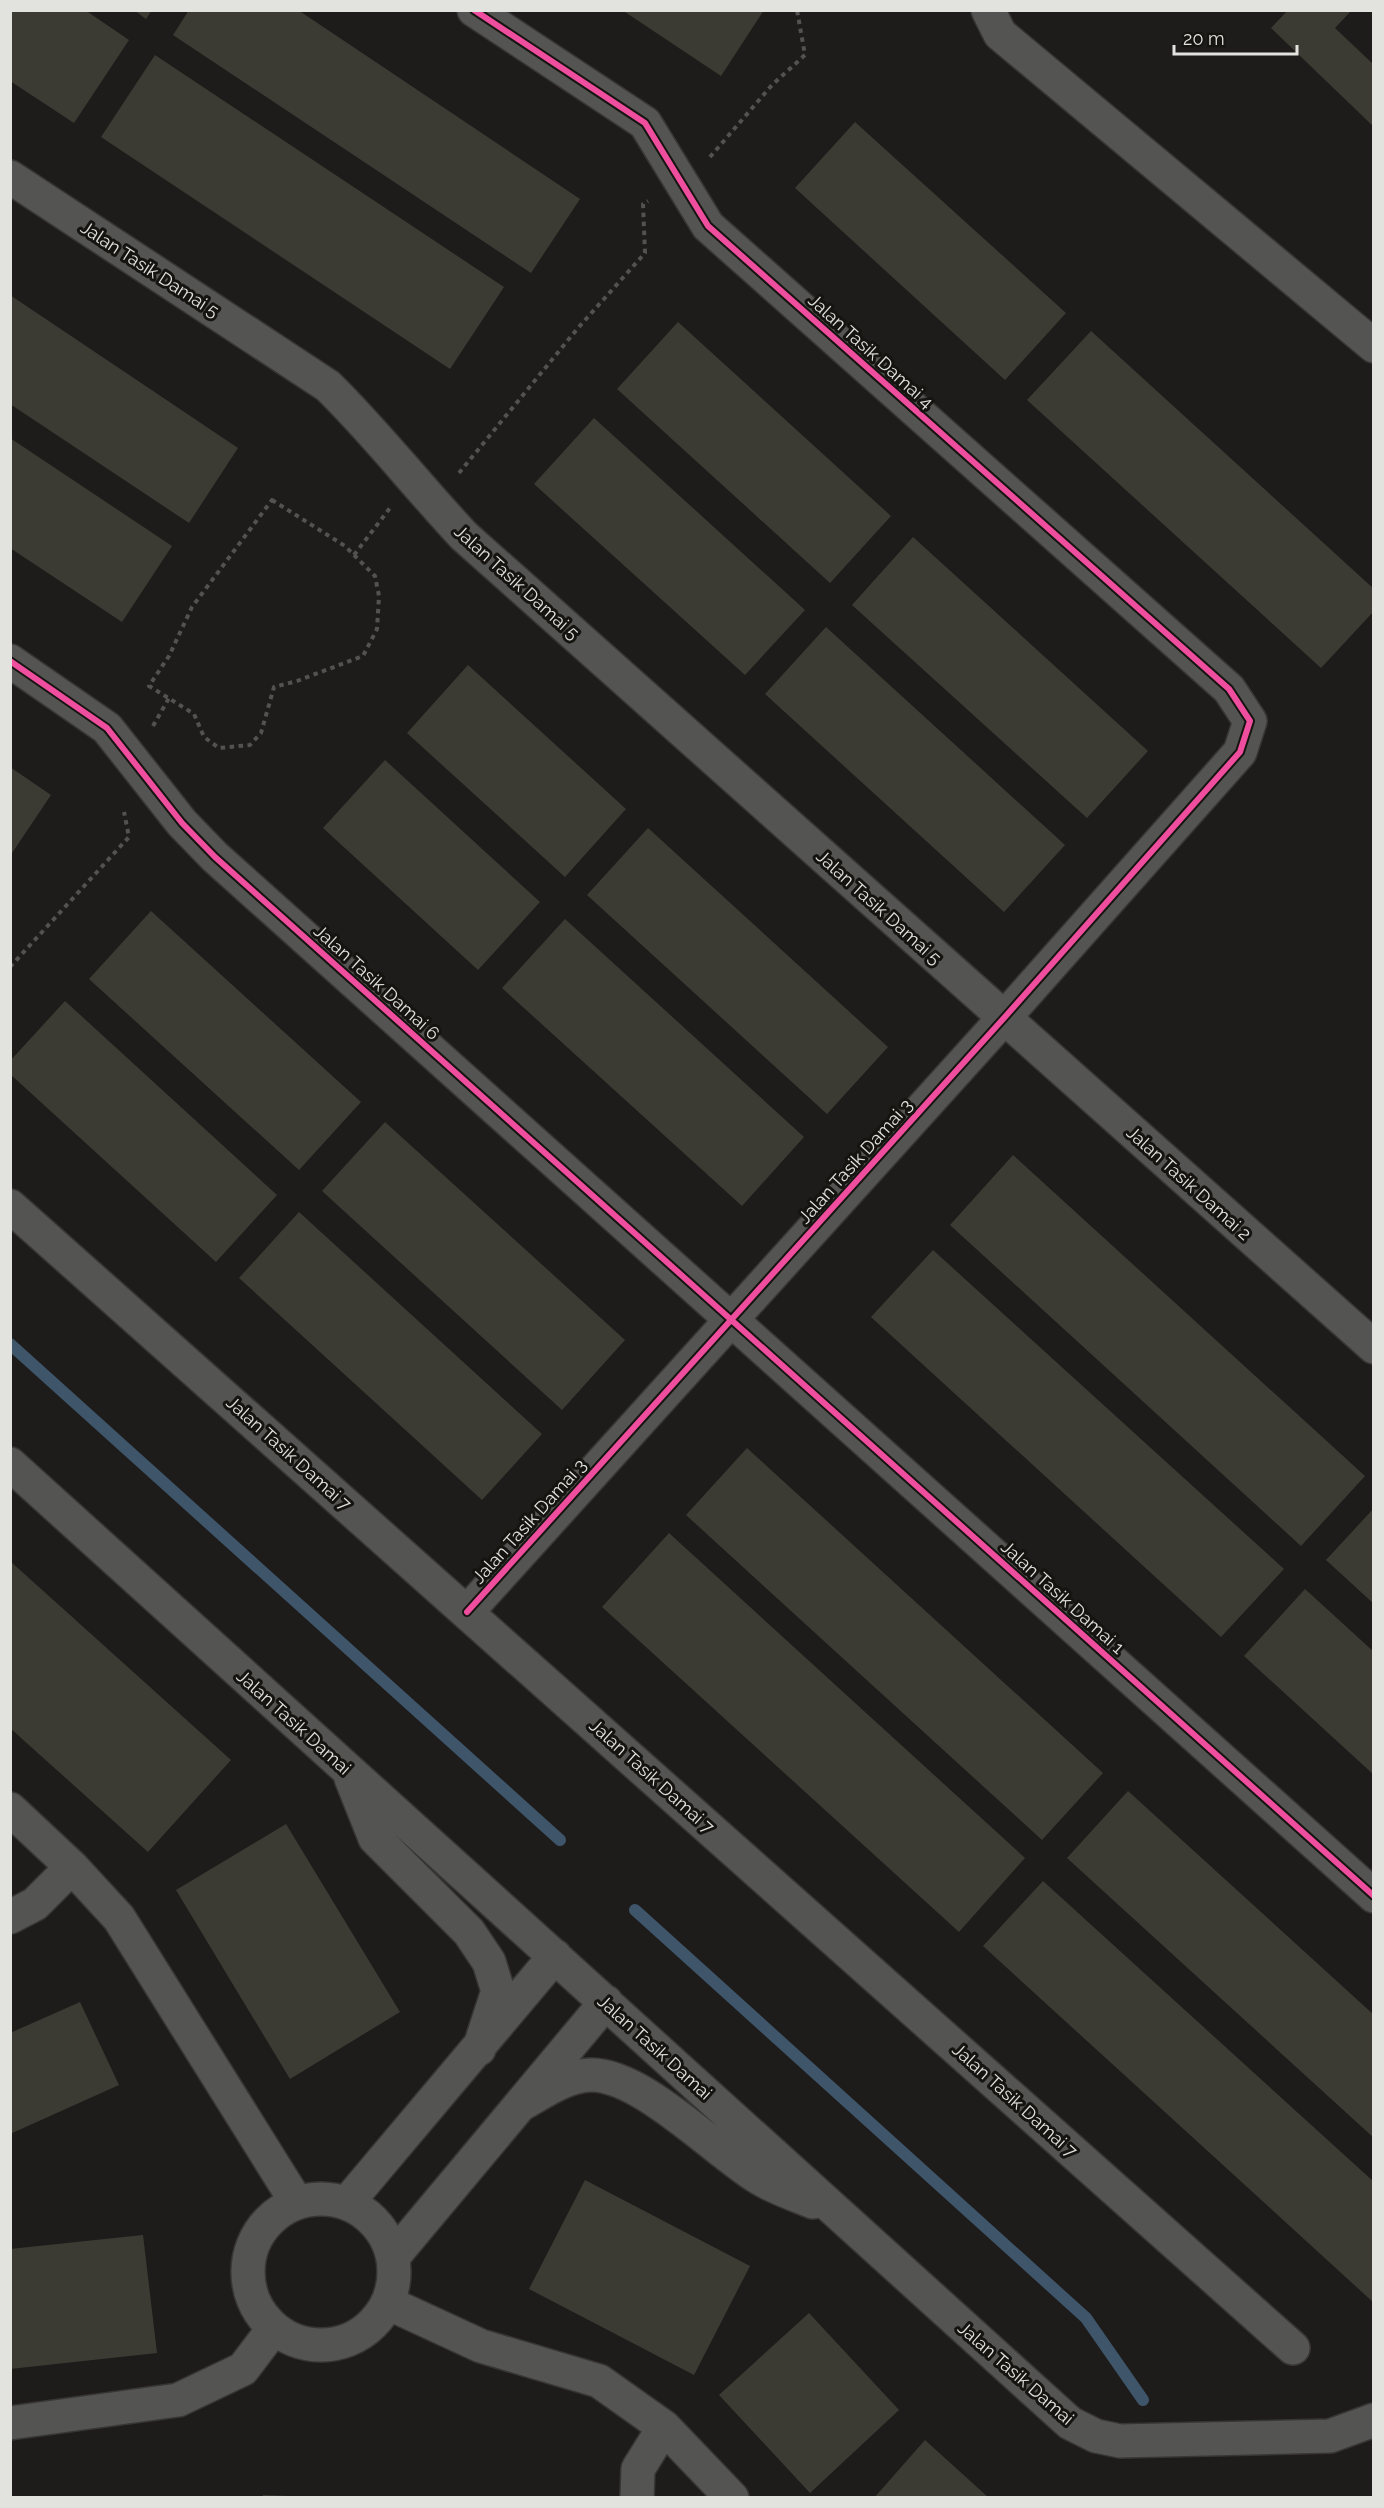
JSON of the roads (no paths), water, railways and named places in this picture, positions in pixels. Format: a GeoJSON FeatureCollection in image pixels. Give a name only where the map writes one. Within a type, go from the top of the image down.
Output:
{"type":"FeatureCollection","features":[{"type":"Feature","properties":{"kind":"street","name":"Jalan Tasik Damai 4"},"geometry":{"type":"LineString","coordinates":[[474,10],[645,123],[708,226],[1229,689],[1250,721]]}},
{"type":"Feature","properties":{"kind":"street"},"geometry":{"type":"LineString","coordinates":[[988,10],[1000,34],[1374,346]]}},
{"type":"Feature","properties":{"kind":"street","name":"Jalan Tasik Damai 5"},"geometry":{"type":"LineString","coordinates":[[10,177],[327,386],[366,423],[412,480],[464,536],[1004,1018]]}},
{"type":"Feature","properties":{"kind":"street","name":"Jalan Tasik Damai 6"},"geometry":{"type":"LineString","coordinates":[[10,661],[107,728],[182,823],[215,856],[732,1320]]}},
{"type":"Feature","properties":{"kind":"street","name":"Jalan Tasik Damai 3"},"geometry":{"type":"LineString","coordinates":[[467,1612],[1004,1018],[1240,752],[1250,721]]}},
{"type":"Feature","properties":{"kind":"street","name":"Jalan Tasik Damai 2"},"geometry":{"type":"LineString","coordinates":[[1004,1018],[1374,1347]]}},
{"type":"Feature","properties":{"kind":"street","name":"Jalan Tasik Damai 7"},"geometry":{"type":"LineString","coordinates":[[10,1206],[1293,2348]]}},
{"type":"Feature","properties":{"kind":"street","name":"Jalan Tasik Damai 1"},"geometry":{"type":"LineString","coordinates":[[732,1320],[1374,1896]]}},
{"type":"Feature","properties":{"kind":"street","name":"Jalan Tasik Damai"},"geometry":{"type":"LineString","coordinates":[[10,1464],[1070,2423],[1096,2436],[1120,2441],[1330,2436],[1374,2420]]}},
{"type":"Feature","properties":{"kind":"street"},"geometry":{"type":"LineString","coordinates":[[348,1771],[375,1838],[469,1932],[489,1962],[498,1991],[479,2049]]}},
{"type":"Feature","properties":{"kind":"street"},"geometry":{"type":"LineString","coordinates":[[10,1809],[72,1867],[119,1918],[297,2203]]}},
{"type":"Feature","properties":{"kind":"street"},"geometry":{"type":"LineString","coordinates":[[10,1917],[35,1904],[72,1867]]}},
{"type":"Feature","properties":{"kind":"street"},"geometry":{"type":"LineString","coordinates":[[347,2203],[555,1956]]}},
{"type":"Feature","properties":{"kind":"street"},"geometry":{"type":"LineString","coordinates":[[393,2257],[606,2002]]}},
{"type":"Feature","properties":{"kind":"street"},"geometry":{"type":"LineString","coordinates":[[520,2105],[570,2078],[592,2075],[621,2079],[652,2097],[760,2179],[840,2214]]}},
{"type":"Feature","properties":{"kind":"street"},"geometry":{"type":"LineString","coordinates":[[322,2199],[347,2203],[369,2217],[384,2234],[393,2257],[394,2281],[388,2303],[376,2322],[358,2335],[337,2343],[315,2344],[293,2339],[274,2328],[260,2311],[251,2291],[248,2268],[252,2247],[262,2228],[278,2213],[297,2203],[322,2199]]}},
{"type":"Feature","properties":{"kind":"street"},"geometry":{"type":"LineString","coordinates":[[388,2303],[482,2346],[600,2381],[664,2427],[732,2498]]}},
{"type":"Feature","properties":{"kind":"street"},"geometry":{"type":"LineString","coordinates":[[10,2423],[178,2400],[243,2369],[274,2328]]}},
{"type":"Feature","properties":{"kind":"street"},"geometry":{"type":"LineString","coordinates":[[637,2498],[638,2469],[664,2427]]}},
{"type":"Feature","properties":{"kind":"waterway"},"geometry":{"type":"LineString","coordinates":[[10,1344],[560,1840]]}},
{"type":"Feature","properties":{"kind":"waterway"},"geometry":{"type":"LineString","coordinates":[[635,1910],[1086,2318],[1143,2400]]}}]}
